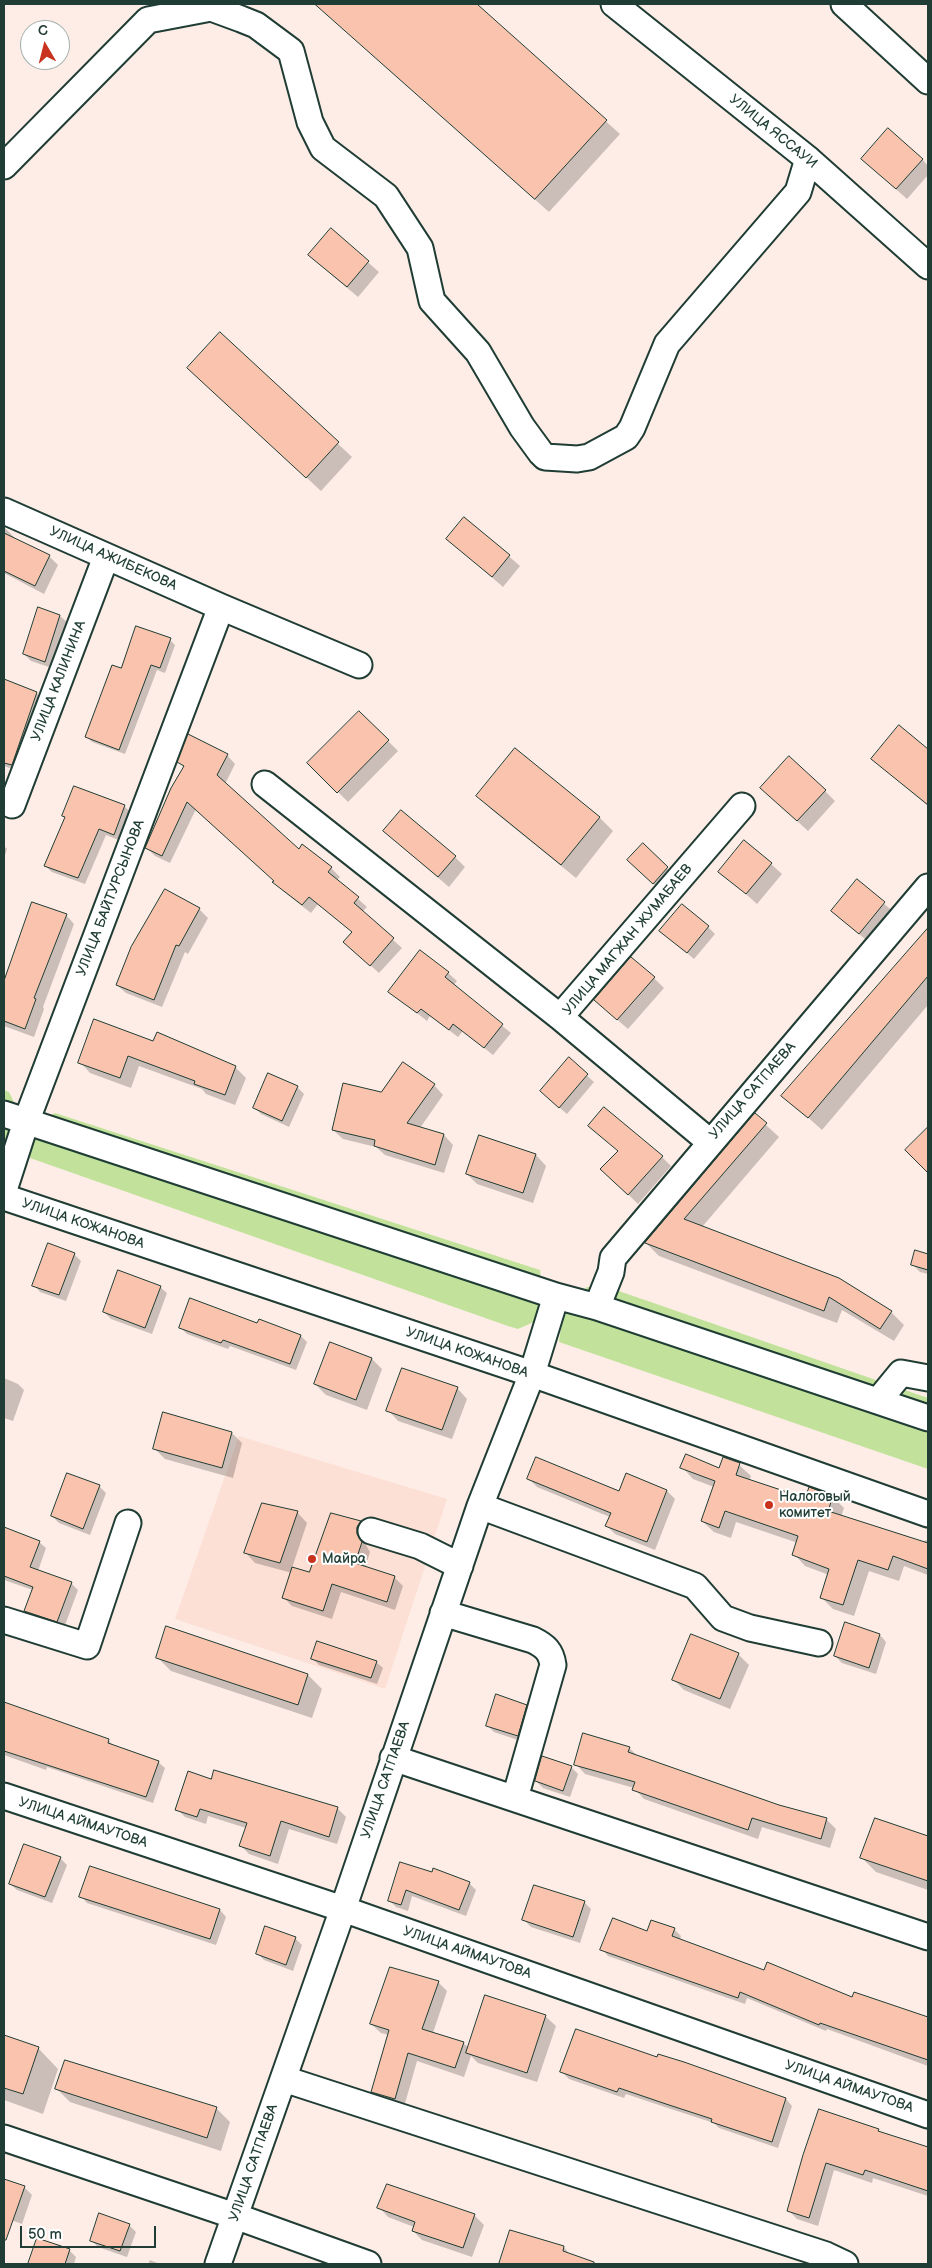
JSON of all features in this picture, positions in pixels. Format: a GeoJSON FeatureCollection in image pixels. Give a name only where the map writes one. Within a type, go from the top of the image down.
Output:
{"type":"FeatureCollection","features":[{"type":"Feature","properties":{"kind":"street","name":"УЛИЦА ЯССАУИ"},"geometry":{"type":"LineString","coordinates":[[614,4],[808,159],[928,266]]}},
{"type":"Feature","properties":{"kind":"street"},"geometry":{"type":"LineString","coordinates":[[844,4],[928,81]]}},
{"type":"Feature","properties":{"kind":"street"},"geometry":{"type":"LineString","coordinates":[[4,166],[148,20],[211,8],[238,11],[291,51],[310,122],[323,148],[386,196],[420,248],[432,301],[436,308],[478,352],[522,427],[540,453],[545,457],[577,458],[589,457],[626,437],[632,428],[667,344],[798,192],[808,159]]}},
{"type":"Feature","properties":{"kind":"street","name":"УЛИЦА АЖИБЕКОВА"},"geometry":{"type":"LineString","coordinates":[[4,511],[222,607],[359,664]]}},
{"type":"Feature","properties":{"kind":"street","name":"УЛИЦА КАЛИНИНА"},"geometry":{"type":"LineString","coordinates":[[12,805],[106,556]]}},
{"type":"Feature","properties":{"kind":"street","name":"УЛИЦА БАЙТУРСЫНОВА"},"geometry":{"type":"LineString","coordinates":[[4,1190],[15,1118],[222,607]]}},
{"type":"Feature","properties":{"kind":"street"},"geometry":{"type":"LineString","coordinates":[[265,784],[560,1017]]}},
{"type":"Feature","properties":{"kind":"street","name":"УЛИЦА МАГЖАН ЖУМАБАЕВ"},"geometry":{"type":"LineString","coordinates":[[710,1142],[560,1017],[742,806]]}},
{"type":"Feature","properties":{"kind":"street","name":"УЛИЦА САТПАЕВА"},"geometry":{"type":"LineString","coordinates":[[597,1307],[611,1272],[613,1258],[928,887]]}},
{"type":"Feature","properties":{"kind":"street"},"geometry":{"type":"LineString","coordinates":[[15,1118],[556,1296],[597,1307],[928,1418]]}},
{"type":"Feature","properties":{"kind":"street","name":"УЛИЦА КОЖАНОВА"},"geometry":{"type":"LineString","coordinates":[[4,1197],[532,1374],[928,1514]]}},
{"type":"Feature","properties":{"kind":"street","name":"УЛИЦА САТПАЕВА"},"geometry":{"type":"LineString","coordinates":[[218,2264],[343,1909],[480,1506],[532,1374],[556,1296]]}},
{"type":"Feature","properties":{"kind":"street"},"geometry":{"type":"LineString","coordinates":[[878,1401],[901,1373],[928,1378]]}},
{"type":"Feature","properties":{"kind":"street"},"geometry":{"type":"LineString","coordinates":[[480,1506],[695,1586],[723,1618],[750,1628],[818,1643]]}},
{"type":"Feature","properties":{"kind":"street"},"geometry":{"type":"LineString","coordinates":[[4,1620],[88,1646],[128,1523]]}},
{"type":"Feature","properties":{"kind":"street"},"geometry":{"type":"LineString","coordinates":[[371,1531],[420,1546],[460,1566]]}},
{"type":"Feature","properties":{"kind":"street"},"geometry":{"type":"LineString","coordinates":[[444,1613],[533,1640],[545,1646],[552,1657],[553,1664],[515,1798]]}},
{"type":"Feature","properties":{"kind":"street"},"geometry":{"type":"LineString","coordinates":[[393,1758],[928,1937]]}},
{"type":"Feature","properties":{"kind":"street","name":"УЛИЦА АЙМАУТОВА"},"geometry":{"type":"LineString","coordinates":[[4,1796],[343,1909],[928,2115]]}},
{"type":"Feature","properties":{"kind":"street"},"geometry":{"type":"LineString","coordinates":[[284,2079],[826,2255],[845,2264]]}},
{"type":"Feature","properties":{"kind":"street"},"geometry":{"type":"LineString","coordinates":[[4,2138],[235,2216],[368,2264]]}},
{"type":"Feature","properties":{"kind":"shaded area","name":"Майра"},"geometry":{"type":"Polygon","coordinates":[[[239,1436],[447,1499],[385,1689],[175,1619],[239,1436]]]}},
{"type":"Feature","properties":{"kind":"green space"},"geometry":{"type":"Polygon","coordinates":[[[4,1090],[9,1092],[18,1110],[9,1142],[5,1146],[4,1090]]]}},
{"type":"Feature","properties":{"kind":"green space"},"geometry":{"type":"Polygon","coordinates":[[[55,1113],[540,1270],[541,1296],[536,1321],[518,1329],[508,1326],[30,1158],[30,1142],[33,1130],[40,1121],[55,1113]]]}},
{"type":"Feature","properties":{"kind":"green space"},"geometry":{"type":"Polygon","coordinates":[[[587,1287],[613,1289],[928,1398],[928,1469],[559,1342],[567,1312],[575,1299],[587,1287]]]}},
{"type":"Feature","properties":{"kind":"building"},"geometry":{"type":"Polygon","coordinates":[[[315,4],[477,4],[607,120],[535,199],[315,4]]]}},
{"type":"Feature","properties":{"kind":"building"},"geometry":{"type":"Polygon","coordinates":[[[888,128],[923,159],[896,189],[861,159],[888,128]]]}},
{"type":"Feature","properties":{"kind":"building"},"geometry":{"type":"Polygon","coordinates":[[[331,228],[369,261],[347,287],[308,255],[331,228]]]}},
{"type":"Feature","properties":{"kind":"building"},"geometry":{"type":"Polygon","coordinates":[[[220,332],[339,442],[306,478],[187,368],[220,332]]]}},
{"type":"Feature","properties":{"kind":"building"},"geometry":{"type":"Polygon","coordinates":[[[464,517],[510,555],[492,577],[446,539],[464,517]]]}},
{"type":"Feature","properties":{"kind":"building"},"geometry":{"type":"Polygon","coordinates":[[[4,533],[50,555],[35,586],[4,571],[4,533]]]}},
{"type":"Feature","properties":{"kind":"building"},"geometry":{"type":"Polygon","coordinates":[[[38,607],[60,615],[45,662],[23,654],[38,607]]]}},
{"type":"Feature","properties":{"kind":"building"},"geometry":{"type":"Polygon","coordinates":[[[136,626],[171,638],[160,668],[151,665],[119,750],[85,737],[112,665],[121,668],[136,626]]]}},
{"type":"Feature","properties":{"kind":"building"},"geometry":{"type":"Polygon","coordinates":[[[4,679],[37,692],[12,765],[4,763],[4,679]]]}},
{"type":"Feature","properties":{"kind":"building"},"geometry":{"type":"Polygon","coordinates":[[[359,711],[389,740],[337,793],[307,763],[359,711]]]}},
{"type":"Feature","properties":{"kind":"building"},"geometry":{"type":"Polygon","coordinates":[[[899,725],[928,749],[928,805],[871,759],[899,725]]]}},
{"type":"Feature","properties":{"kind":"building"},"geometry":{"type":"Polygon","coordinates":[[[188,734],[228,754],[217,775],[299,849],[302,844],[332,867],[328,872],[359,897],[354,903],[394,938],[370,966],[343,942],[352,932],[309,897],[302,905],[272,882],[274,881],[187,802],[162,856],[145,848],[171,788],[184,766],[177,762],[188,734]]]}},
{"type":"Feature","properties":{"kind":"building"},"geometry":{"type":"Polygon","coordinates":[[[515,748],[600,817],[561,865],[476,796],[515,748]]]}},
{"type":"Feature","properties":{"kind":"building"},"geometry":{"type":"Polygon","coordinates":[[[789,756],[826,790],[797,821],[760,788],[789,756]]]}},
{"type":"Feature","properties":{"kind":"building"},"geometry":{"type":"Polygon","coordinates":[[[74,786],[125,805],[114,835],[99,829],[78,878],[44,866],[65,817],[62,816],[74,786]]]}},
{"type":"Feature","properties":{"kind":"building"},"geometry":{"type":"Polygon","coordinates":[[[401,810],[456,856],[438,877],[383,831],[401,810]]]}},
{"type":"Feature","properties":{"kind":"building"},"geometry":{"type":"Polygon","coordinates":[[[744,840],[772,863],[746,894],[718,872],[744,840]]]}},
{"type":"Feature","properties":{"kind":"building"},"geometry":{"type":"Polygon","coordinates":[[[643,843],[668,867],[653,884],[627,860],[643,843]]]}},
{"type":"Feature","properties":{"kind":"building"},"geometry":{"type":"Polygon","coordinates":[[[857,879],[885,902],[859,934],[831,911],[857,879]]]}},
{"type":"Feature","properties":{"kind":"building"},"geometry":{"type":"Polygon","coordinates":[[[165,889],[200,908],[179,946],[176,945],[154,1000],[116,985],[131,947],[165,889]]]}},
{"type":"Feature","properties":{"kind":"building"},"geometry":{"type":"Polygon","coordinates":[[[32,902],[67,914],[34,998],[36,999],[25,1029],[4,1021],[4,981],[32,902]]]}},
{"type":"Feature","properties":{"kind":"building"},"geometry":{"type":"Polygon","coordinates":[[[682,904],[709,926],[687,953],[659,931],[682,904]]]}},
{"type":"Feature","properties":{"kind":"building"},"geometry":{"type":"Polygon","coordinates":[[[928,928],[928,976],[808,1118],[781,1096],[928,928]]]}},
{"type":"Feature","properties":{"kind":"building"},"geometry":{"type":"Polygon","coordinates":[[[420,950],[449,972],[445,977],[503,1024],[484,1048],[453,1024],[449,1030],[421,1009],[417,1013],[388,992],[420,950]]]}},
{"type":"Feature","properties":{"kind":"building"},"geometry":{"type":"Polygon","coordinates":[[[631,957],[655,977],[617,1020],[594,1000],[631,957]]]}},
{"type":"Feature","properties":{"kind":"building"},"geometry":{"type":"Polygon","coordinates":[[[94,1019],[153,1041],[157,1032],[236,1066],[225,1095],[194,1084],[195,1081],[128,1056],[120,1078],[78,1063],[94,1019]]]}},
{"type":"Feature","properties":{"kind":"building"},"geometry":{"type":"Polygon","coordinates":[[[569,1057],[588,1074],[559,1108],[540,1091],[569,1057]]]}},
{"type":"Feature","properties":{"kind":"building"},"geometry":{"type":"Polygon","coordinates":[[[403,1062],[435,1084],[407,1123],[444,1134],[435,1165],[374,1146],[375,1140],[332,1130],[343,1083],[381,1092],[403,1062]]]}},
{"type":"Feature","properties":{"kind":"building"},"geometry":{"type":"Polygon","coordinates":[[[268,1073],[298,1086],[282,1121],[253,1108],[268,1073]]]}},
{"type":"Feature","properties":{"kind":"building"},"geometry":{"type":"Polygon","coordinates":[[[604,1107],[663,1156],[628,1195],[600,1169],[618,1151],[588,1126],[604,1107]]]}},
{"type":"Feature","properties":{"kind":"building"},"geometry":{"type":"Polygon","coordinates":[[[755,1113],[767,1123],[684,1219],[839,1278],[892,1311],[880,1329],[829,1297],[824,1311],[645,1243],[755,1113]]]}},
{"type":"Feature","properties":{"kind":"building"},"geometry":{"type":"Polygon","coordinates":[[[928,1127],[928,1173],[905,1150],[928,1127]]]}},
{"type":"Feature","properties":{"kind":"building"},"geometry":{"type":"Polygon","coordinates":[[[479,1135],[536,1154],[523,1193],[466,1174],[479,1135]]]}},
{"type":"Feature","properties":{"kind":"building"},"geometry":{"type":"Polygon","coordinates":[[[48,1243],[75,1253],[59,1295],[32,1286],[48,1243]]]}},
{"type":"Feature","properties":{"kind":"building"},"geometry":{"type":"Polygon","coordinates":[[[915,1250],[928,1254],[928,1270],[911,1265],[915,1250]]]}},
{"type":"Feature","properties":{"kind":"building"},"geometry":{"type":"Polygon","coordinates":[[[118,1270],[161,1286],[145,1328],[103,1312],[118,1270]]]}},
{"type":"Feature","properties":{"kind":"building"},"geometry":{"type":"Polygon","coordinates":[[[190,1298],[257,1323],[259,1319],[301,1335],[290,1364],[223,1340],[221,1343],[179,1328],[190,1298]]]}},
{"type":"Feature","properties":{"kind":"building"},"geometry":{"type":"Polygon","coordinates":[[[330,1342],[372,1358],[356,1400],[314,1384],[330,1342]]]}},
{"type":"Feature","properties":{"kind":"building"},"geometry":{"type":"Polygon","coordinates":[[[402,1368],[458,1387],[442,1430],[386,1411],[402,1368]]]}},
{"type":"Feature","properties":{"kind":"building"},"geometry":{"type":"Polygon","coordinates":[[[163,1412],[232,1432],[222,1468],[153,1449],[163,1412]]]}},
{"type":"Feature","properties":{"kind":"building"},"geometry":{"type":"Polygon","coordinates":[[[686,1454],[719,1468],[723,1457],[740,1463],[736,1475],[805,1498],[809,1487],[833,1496],[828,1511],[928,1543],[928,1569],[893,1556],[888,1570],[858,1560],[843,1605],[820,1598],[829,1569],[792,1555],[798,1536],[725,1511],[719,1528],[701,1521],[715,1481],[680,1468],[686,1454]]]}},
{"type":"Feature","properties":{"kind":"building"},"geometry":{"type":"Polygon","coordinates":[[[536,1457],[619,1491],[626,1473],[667,1490],[647,1542],[605,1526],[611,1513],[527,1479],[536,1457]]]}},
{"type":"Feature","properties":{"kind":"building"},"geometry":{"type":"Polygon","coordinates":[[[67,1473],[100,1485],[83,1529],[51,1516],[67,1473]]]}},
{"type":"Feature","properties":{"kind":"building"},"geometry":{"type":"Polygon","coordinates":[[[262,1503],[298,1511],[280,1563],[244,1553],[262,1503]]]}},
{"type":"Feature","properties":{"kind":"building"},"geometry":{"type":"Polygon","coordinates":[[[331,1513],[361,1521],[357,1527],[357,1534],[362,1542],[355,1563],[395,1576],[387,1602],[332,1584],[323,1611],[282,1598],[292,1567],[309,1572],[331,1513]]]}},
{"type":"Feature","properties":{"kind":"building"},"geometry":{"type":"Polygon","coordinates":[[[4,1527],[40,1541],[30,1567],[72,1582],[57,1622],[24,1611],[33,1587],[4,1576],[4,1527]]]}},
{"type":"Feature","properties":{"kind":"building"},"geometry":{"type":"Polygon","coordinates":[[[845,1622],[880,1634],[869,1668],[834,1656],[845,1622]]]}},
{"type":"Feature","properties":{"kind":"building"},"geometry":{"type":"Polygon","coordinates":[[[166,1626],[308,1674],[298,1705],[156,1658],[166,1626]]]}},
{"type":"Feature","properties":{"kind":"building"},"geometry":{"type":"Polygon","coordinates":[[[691,1634],[739,1653],[720,1699],[672,1680],[691,1634]]]}},
{"type":"Feature","properties":{"kind":"building"},"geometry":{"type":"Polygon","coordinates":[[[317,1641],[377,1661],[371,1678],[311,1659],[317,1641]]]}},
{"type":"Feature","properties":{"kind":"building"},"geometry":{"type":"Polygon","coordinates":[[[496,1694],[527,1705],[518,1736],[486,1726],[496,1694]]]}},
{"type":"Feature","properties":{"kind":"building"},"geometry":{"type":"Polygon","coordinates":[[[4,1702],[109,1739],[108,1743],[159,1761],[146,1797],[4,1751],[4,1702]]]}},
{"type":"Feature","properties":{"kind":"building"},"geometry":{"type":"Polygon","coordinates":[[[583,1733],[630,1747],[628,1752],[779,1805],[827,1818],[821,1839],[752,1818],[748,1830],[632,1790],[635,1782],[574,1765],[583,1733]]]}},
{"type":"Feature","properties":{"kind":"building"},"geometry":{"type":"Polygon","coordinates":[[[542,1756],[572,1766],[563,1791],[535,1781],[542,1756]]]}},
{"type":"Feature","properties":{"kind":"building"},"geometry":{"type":"Polygon","coordinates":[[[214,1770],[338,1807],[329,1837],[281,1821],[270,1856],[239,1846],[247,1823],[200,1809],[197,1817],[175,1810],[188,1771],[211,1779],[214,1770]]]}},
{"type":"Feature","properties":{"kind":"building"},"geometry":{"type":"Polygon","coordinates":[[[875,1818],[928,1836],[928,1881],[860,1858],[875,1818]]]}},
{"type":"Feature","properties":{"kind":"building"},"geometry":{"type":"Polygon","coordinates":[[[24,1844],[61,1857],[45,1897],[9,1884],[24,1844]]]}},
{"type":"Feature","properties":{"kind":"building"},"geometry":{"type":"Polygon","coordinates":[[[400,1862],[432,1872],[433,1868],[470,1882],[459,1910],[406,1890],[401,1905],[388,1901],[400,1862]]]}},
{"type":"Feature","properties":{"kind":"building"},"geometry":{"type":"Polygon","coordinates":[[[90,1866],[220,1909],[210,1939],[79,1897],[90,1866]]]}},
{"type":"Feature","properties":{"kind":"building"},"geometry":{"type":"Polygon","coordinates":[[[534,1885],[585,1901],[573,1937],[522,1920],[534,1885]]]}},
{"type":"Feature","properties":{"kind":"building"},"geometry":{"type":"Polygon","coordinates":[[[613,1918],[647,1931],[651,1920],[675,1928],[672,1936],[764,1970],[767,1962],[852,1997],[854,1992],[928,2017],[928,2060],[820,2023],[819,2025],[740,1992],[738,1998],[600,1950],[613,1918]]]}},
{"type":"Feature","properties":{"kind":"building"},"geometry":{"type":"Polygon","coordinates":[[[265,1926],[296,1937],[286,1965],[256,1954],[265,1926]]]}},
{"type":"Feature","properties":{"kind":"building"},"geometry":{"type":"Polygon","coordinates":[[[390,1967],[439,1981],[422,2029],[464,2042],[455,2068],[408,2053],[395,2099],[371,2092],[389,2030],[370,2024],[390,1967]]]}},
{"type":"Feature","properties":{"kind":"building"},"geometry":{"type":"Polygon","coordinates":[[[485,1995],[546,2015],[527,2073],[466,2053],[485,1995]]]}},
{"type":"Feature","properties":{"kind":"building"},"geometry":{"type":"Polygon","coordinates":[[[576,2029],[657,2057],[658,2054],[684,2062],[786,2098],[772,2142],[711,2122],[712,2119],[619,2088],[617,2092],[560,2072],[576,2029]]]}},
{"type":"Feature","properties":{"kind":"building"},"geometry":{"type":"Polygon","coordinates":[[[4,2035],[39,2047],[23,2094],[4,2088],[4,2035]]]}},
{"type":"Feature","properties":{"kind":"building"},"geometry":{"type":"Polygon","coordinates":[[[65,2060],[217,2107],[207,2138],[55,2089],[65,2060]]]}},
{"type":"Feature","properties":{"kind":"building"},"geometry":{"type":"Polygon","coordinates":[[[819,2109],[928,2147],[928,2191],[865,2170],[863,2175],[826,2163],[809,2218],[787,2211],[819,2109]]]}},
{"type":"Feature","properties":{"kind":"building"},"geometry":{"type":"Polygon","coordinates":[[[4,2179],[25,2186],[6,2240],[4,2240],[4,2179]]]}},
{"type":"Feature","properties":{"kind":"building"},"geometry":{"type":"Polygon","coordinates":[[[387,2184],[475,2214],[463,2248],[412,2231],[415,2222],[377,2208],[387,2184]]]}},
{"type":"Feature","properties":{"kind":"building"},"geometry":{"type":"Polygon","coordinates":[[[99,2213],[130,2224],[120,2251],[90,2241],[99,2213]]]}},
{"type":"Feature","properties":{"kind":"building"},"geometry":{"type":"Polygon","coordinates":[[[510,2230],[564,2246],[563,2251],[594,2262],[594,2264],[499,2264],[510,2230]]]}},
{"type":"Feature","properties":{"kind":"building"},"geometry":{"type":"Polygon","coordinates":[[[37,2238],[70,2249],[65,2264],[28,2264],[37,2238]]]}},
{"type":"Feature","properties":{"kind":"place","name":"Налоговый комитет"},"geometry":{"type":"Point","coordinates":[769,1505]}},
{"type":"Feature","properties":{"kind":"place","name":"Майра"},"geometry":{"type":"Point","coordinates":[312,1559]}}]}
